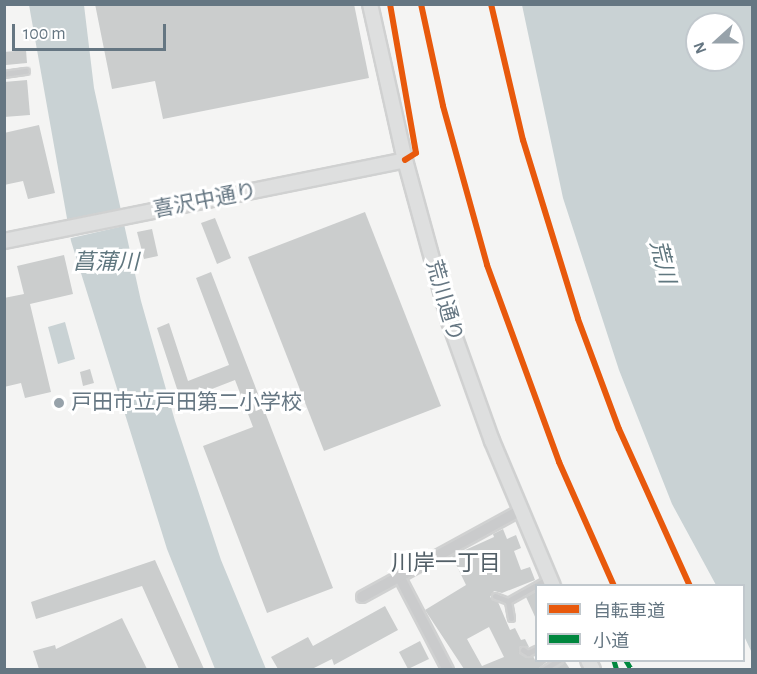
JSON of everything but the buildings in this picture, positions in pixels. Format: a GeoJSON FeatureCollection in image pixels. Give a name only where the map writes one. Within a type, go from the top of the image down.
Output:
{"type":"FeatureCollection","features":[{"type":"Feature","properties":{"kind":"street","name":"荒川通り"},"geometry":{"type":"LineString","coordinates":[[370,4],[405,160],[452,331],[521,510],[552,581]]}},
{"type":"Feature","properties":{"kind":"street","name":"喜沢中通り"},"geometry":{"type":"LineString","coordinates":[[4,241],[405,160]]}},
{"type":"Feature","properties":{"kind":"street"},"geometry":{"type":"LineString","coordinates":[[362,597],[521,510]]}},
{"type":"Feature","properties":{"kind":"street"},"geometry":{"type":"LineString","coordinates":[[399,576],[448,669]]}},
{"type":"Feature","properties":{"kind":"lane"},"geometry":{"type":"LineString","coordinates":[[4,74],[26,71]]}},
{"type":"Feature","properties":{"kind":"lane"},"geometry":{"type":"LineString","coordinates":[[495,596],[508,601],[535,589]]}},
{"type":"Feature","properties":{"kind":"lane"},"geometry":{"type":"LineString","coordinates":[[508,601],[511,618]]}},
{"type":"Feature","properties":{"kind":"lane"},"geometry":{"type":"LineString","coordinates":[[523,650],[528,653],[535,651]]}},
{"type":"Feature","properties":{"kind":"water","name":"菖蒲川"},"geometry":{"type":"Polygon","coordinates":[[[29,5],[84,5],[94,88],[141,301],[175,421],[221,560],[266,669],[215,669],[167,549],[71,241],[29,5]]]}},
{"type":"Feature","properties":{"kind":"water","name":"荒川"},"geometry":{"type":"Polygon","coordinates":[[[522,5],[752,5],[752,653],[745,638],[745,584],[715,584],[672,504],[619,370],[563,198],[522,5]]]}},
{"type":"Feature","properties":{"kind":"water"},"geometry":{"type":"Polygon","coordinates":[[[65,322],[75,359],[58,364],[48,327],[65,322]]]}},
{"type":"Feature","properties":{"kind":"pier"},"geometry":{"type":"Polygon","coordinates":[[[124,211],[128,225],[67,239],[64,223],[124,211]]]}},
{"type":"Feature","properties":{"kind":"marked path"},"geometry":{"type":"LineString","coordinates":[[615,662],[617,670]]}},
{"type":"Feature","properties":{"kind":"marked path"},"geometry":{"type":"LineString","coordinates":[[627,662],[632,670]]}},
{"type":"Feature","properties":{"kind":"cycle path"},"geometry":{"type":"LineString","coordinates":[[390,4],[416,153],[405,160]]}},
{"type":"Feature","properties":{"kind":"cycle path"},"geometry":{"type":"LineString","coordinates":[[421,4],[443,106],[487,265],[559,462],[613,584]]}},
{"type":"Feature","properties":{"kind":"cycle path"},"geometry":{"type":"LineString","coordinates":[[491,4],[523,140],[578,319],[619,429],[689,584]]}},
{"type":"Feature","properties":{"kind":"place","name":"戸田市立戸田第二小学校"},"geometry":{"type":"Point","coordinates":[59,403]}},
{"type":"Feature","properties":{"kind":"district","name":"川岸一丁目"},"geometry":{"type":"Point","coordinates":[446,564]}}]}
